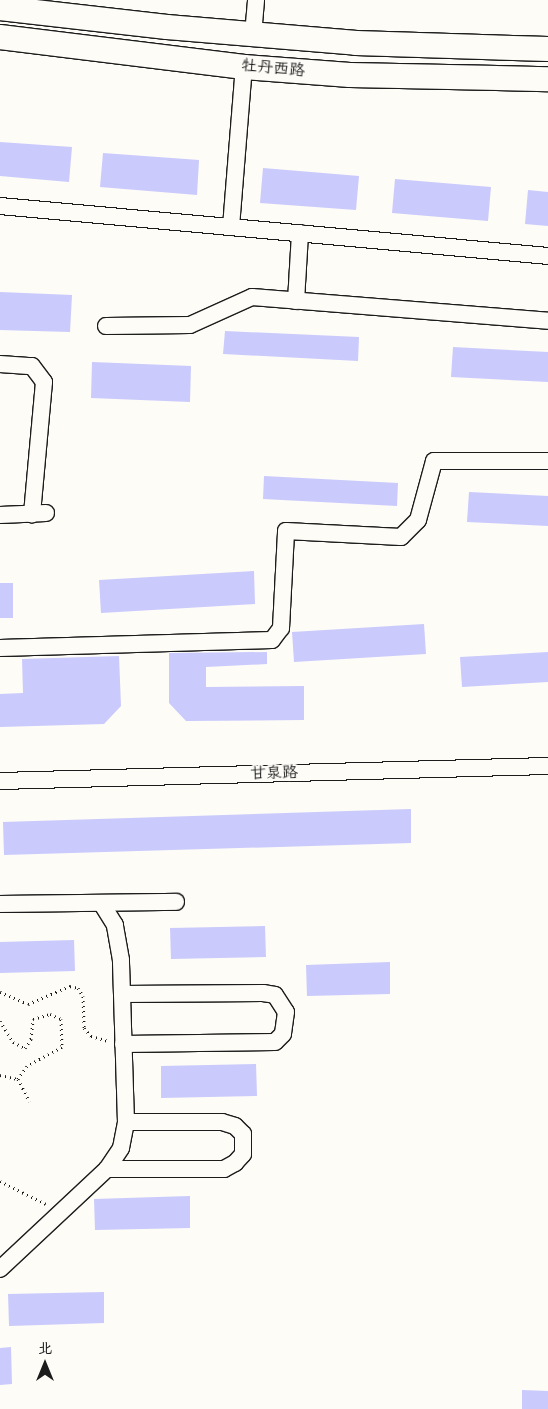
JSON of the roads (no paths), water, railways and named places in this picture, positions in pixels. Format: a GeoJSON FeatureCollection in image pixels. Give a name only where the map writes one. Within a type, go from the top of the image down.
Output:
{"type":"FeatureCollection","features":[{"type":"Feature","properties":{"kind":"street"},"geometry":{"type":"LineString","coordinates":[[253,35],[256,0]]}},
{"type":"Feature","properties":{"kind":"street","name":"牡丹西路"},"geometry":{"type":"LineString","coordinates":[[0,8],[253,35],[356,43],[548,49]]}},
{"type":"Feature","properties":{"kind":"street","name":"牡丹西路"},"geometry":{"type":"LineString","coordinates":[[0,37],[244,67],[350,75],[548,79]]}},
{"type":"Feature","properties":{"kind":"street"},"geometry":{"type":"LineString","coordinates":[[231,227],[244,67]]}},
{"type":"Feature","properties":{"kind":"street"},"geometry":{"type":"LineString","coordinates":[[0,206],[548,256]]}},
{"type":"Feature","properties":{"kind":"street"},"geometry":{"type":"LineString","coordinates":[[296,301],[300,233]]}},
{"type":"Feature","properties":{"kind":"street"},"geometry":{"type":"LineString","coordinates":[[106,326],[190,325],[252,297],[548,321]]}},
{"type":"Feature","properties":{"kind":"street"},"geometry":{"type":"LineString","coordinates":[[0,364],[32,366],[44,382],[39,514],[0,515]]}},
{"type":"Feature","properties":{"kind":"street"},"geometry":{"type":"LineString","coordinates":[[0,648],[272,640],[281,628],[286,531],[401,537],[418,520],[434,461],[548,461]]}},
{"type":"Feature","properties":{"kind":"street","name":"甘泉路"},"geometry":{"type":"LineString","coordinates":[[0,781],[548,766]]}},
{"type":"Feature","properties":{"kind":"street"},"geometry":{"type":"LineString","coordinates":[[0,904],[176,902]]}},
{"type":"Feature","properties":{"kind":"street"},"geometry":{"type":"LineString","coordinates":[[0,1269],[107,1169],[121,1148],[126,1122],[122,994],[115,925],[101,903]]}},
{"type":"Feature","properties":{"kind":"street"},"geometry":{"type":"LineString","coordinates":[[122,994],[263,993],[275,996],[283,1003],[286,1012],[283,1034],[275,1042],[123,1044]]}},
{"type":"Feature","properties":{"kind":"street"},"geometry":{"type":"LineString","coordinates":[[107,1169],[224,1169],[236,1163],[243,1154],[243,1134],[236,1126],[222,1122],[126,1122]]}}]}
